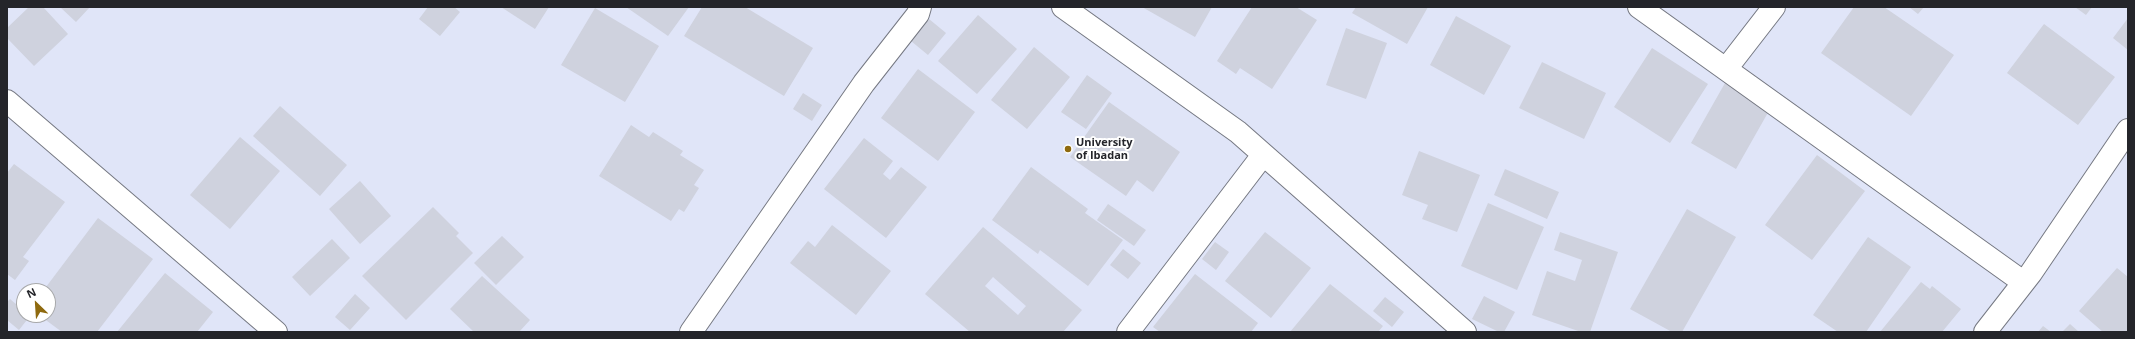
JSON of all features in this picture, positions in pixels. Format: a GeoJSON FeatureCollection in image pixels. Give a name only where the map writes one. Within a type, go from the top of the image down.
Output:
{"type":"FeatureCollection","features":[{"type":"Feature","properties":{"kind":"street"},"geometry":{"type":"LineString","coordinates":[[691,332],[864,83],[918,14],[920,7]]}},
{"type":"Feature","properties":{"kind":"street"},"geometry":{"type":"LineString","coordinates":[[1063,7],[1238,132],[1465,332]]}},
{"type":"Feature","properties":{"kind":"street"},"geometry":{"type":"LineString","coordinates":[[1639,7],[2023,282]]}},
{"type":"Feature","properties":{"kind":"street"},"geometry":{"type":"LineString","coordinates":[[1726,69],[1774,7]]}},
{"type":"Feature","properties":{"kind":"street"},"geometry":{"type":"LineString","coordinates":[[7,101],[276,332]]}},
{"type":"Feature","properties":{"kind":"street"},"geometry":{"type":"LineString","coordinates":[[1985,332],[2023,282],[2128,130]]}},
{"type":"Feature","properties":{"kind":"street"},"geometry":{"type":"LineString","coordinates":[[1128,332],[1263,155]]}},
{"type":"Feature","properties":{"kind":"shaded area","name":"University of Ibadan"},"geometry":{"type":"Polygon","coordinates":[[[7,7],[2128,7],[2128,332],[7,332],[7,7]]]}},
{"type":"Feature","properties":{"kind":"building"},"geometry":{"type":"Polygon","coordinates":[[[29,7],[43,7],[68,34],[34,66],[7,38],[7,28],[29,7]]]}},
{"type":"Feature","properties":{"kind":"building"},"geometry":{"type":"Polygon","coordinates":[[[60,7],[90,7],[76,22],[60,7]]]}},
{"type":"Feature","properties":{"kind":"building"},"geometry":{"type":"Polygon","coordinates":[[[428,7],[454,7],[460,12],[440,36],[419,19],[428,7]]]}},
{"type":"Feature","properties":{"kind":"building"},"geometry":{"type":"Polygon","coordinates":[[[501,7],[549,7],[535,29],[501,7]]]}},
{"type":"Feature","properties":{"kind":"building"},"geometry":{"type":"Polygon","coordinates":[[[626,7],[689,7],[668,36],[626,7]]]}},
{"type":"Feature","properties":{"kind":"building"},"geometry":{"type":"Polygon","coordinates":[[[702,7],[745,7],[813,48],[784,96],[684,36],[702,7]]]}},
{"type":"Feature","properties":{"kind":"building"},"geometry":{"type":"Polygon","coordinates":[[[1142,7],[1212,7],[1195,37],[1142,7]]]}},
{"type":"Feature","properties":{"kind":"building"},"geometry":{"type":"Polygon","coordinates":[[[1252,7],[1296,7],[1317,20],[1272,89],[1240,68],[1236,74],[1217,61],[1252,7]]]}},
{"type":"Feature","properties":{"kind":"building"},"geometry":{"type":"Polygon","coordinates":[[[1356,7],[1428,7],[1407,44],[1352,13],[1356,7]]]}},
{"type":"Feature","properties":{"kind":"building"},"geometry":{"type":"Polygon","coordinates":[[[1854,7],[1884,7],[1954,55],[1911,116],[1821,53],[1854,7]]]}},
{"type":"Feature","properties":{"kind":"building"},"geometry":{"type":"Polygon","coordinates":[[[1909,7],[1924,7],[1918,14],[1909,7]]]}},
{"type":"Feature","properties":{"kind":"building"},"geometry":{"type":"Polygon","coordinates":[[[2075,7],[2092,7],[2086,15],[2075,7]]]}},
{"type":"Feature","properties":{"kind":"building"},"geometry":{"type":"Polygon","coordinates":[[[595,8],[659,46],[625,102],[561,65],[595,8]]]}},
{"type":"Feature","properties":{"kind":"building"},"geometry":{"type":"Polygon","coordinates":[[[978,15],[1017,49],[977,94],[938,61],[978,15]]]}},
{"type":"Feature","properties":{"kind":"building"},"geometry":{"type":"Polygon","coordinates":[[[1456,16],[1511,46],[1484,95],[1430,65],[1456,16]]]}},
{"type":"Feature","properties":{"kind":"building"},"geometry":{"type":"Polygon","coordinates":[[[2128,18],[2128,50],[2113,38],[2128,18]]]}},
{"type":"Feature","properties":{"kind":"building"},"geometry":{"type":"Polygon","coordinates":[[[929,19],[946,33],[928,55],[911,41],[929,19]]]}},
{"type":"Feature","properties":{"kind":"building"},"geometry":{"type":"Polygon","coordinates":[[[2044,24],[2115,77],[2078,125],[2007,73],[2044,24]]]}},
{"type":"Feature","properties":{"kind":"building"},"geometry":{"type":"Polygon","coordinates":[[[1346,28],[1387,43],[1366,99],[1326,85],[1346,28]]]}},
{"type":"Feature","properties":{"kind":"building"},"geometry":{"type":"Polygon","coordinates":[[[1034,47],[1070,77],[1027,129],[991,100],[1034,47]]]}},
{"type":"Feature","properties":{"kind":"building"},"geometry":{"type":"Polygon","coordinates":[[[1652,48],[1708,84],[1670,143],[1614,107],[1652,48]]]}},
{"type":"Feature","properties":{"kind":"building"},"geometry":{"type":"Polygon","coordinates":[[[1542,62],[1606,93],[1584,139],[1519,108],[1542,62]]]}},
{"type":"Feature","properties":{"kind":"building"},"geometry":{"type":"Polygon","coordinates":[[[918,69],[975,112],[938,161],[881,118],[918,69]]]}},
{"type":"Feature","properties":{"kind":"building"},"geometry":{"type":"Polygon","coordinates":[[[1087,75],[1112,93],[1086,129],[1061,112],[1087,75]]]}},
{"type":"Feature","properties":{"kind":"building"},"geometry":{"type":"Polygon","coordinates":[[[1725,83],[1770,109],[1736,169],[1691,143],[1725,83]]]}},
{"type":"Feature","properties":{"kind":"building"},"geometry":{"type":"Polygon","coordinates":[[[803,93],[822,105],[812,121],[793,109],[803,93]]]}},
{"type":"Feature","properties":{"kind":"building"},"geometry":{"type":"Polygon","coordinates":[[[1109,102],[1180,152],[1153,192],[1137,180],[1126,196],[1070,157],[1109,102]]]}},
{"type":"Feature","properties":{"kind":"building"},"geometry":{"type":"Polygon","coordinates":[[[280,106],[347,165],[320,196],[253,136],[280,106]]]}},
{"type":"Feature","properties":{"kind":"building"},"geometry":{"type":"Polygon","coordinates":[[[631,125],[649,137],[653,132],[683,151],[680,155],[704,170],[694,185],[699,188],[684,212],[679,209],[671,221],[599,176],[631,125]]]}},
{"type":"Feature","properties":{"kind":"building"},"geometry":{"type":"Polygon","coordinates":[[[240,137],[280,171],[230,229],[190,195],[240,137]]]}},
{"type":"Feature","properties":{"kind":"building"},"geometry":{"type":"Polygon","coordinates":[[[864,138],[893,161],[883,174],[890,180],[901,167],[927,187],[886,238],[824,189],[864,138]]]}},
{"type":"Feature","properties":{"kind":"building"},"geometry":{"type":"Polygon","coordinates":[[[1419,151],[1480,175],[1457,232],[1422,219],[1428,205],[1402,195],[1419,151]]]}},
{"type":"Feature","properties":{"kind":"building"},"geometry":{"type":"Polygon","coordinates":[[[1817,155],[1865,191],[1812,260],[1765,225],[1817,155]]]}},
{"type":"Feature","properties":{"kind":"building"},"geometry":{"type":"Polygon","coordinates":[[[14,164],[65,202],[23,257],[29,261],[15,280],[7,274],[7,173],[14,164]]]}},
{"type":"Feature","properties":{"kind":"building"},"geometry":{"type":"Polygon","coordinates":[[[1031,167],[1088,209],[1085,213],[1123,240],[1088,286],[1040,250],[1038,254],[992,220],[1031,167]]]}},
{"type":"Feature","properties":{"kind":"building"},"geometry":{"type":"Polygon","coordinates":[[[1505,169],[1559,192],[1547,219],[1494,195],[1505,169]]]}},
{"type":"Feature","properties":{"kind":"building"},"geometry":{"type":"Polygon","coordinates":[[[360,181],[391,216],[360,244],[329,209],[360,181]]]}},
{"type":"Feature","properties":{"kind":"building"},"geometry":{"type":"Polygon","coordinates":[[[1488,203],[1544,227],[1517,290],[1461,266],[1488,203]]]}},
{"type":"Feature","properties":{"kind":"building"},"geometry":{"type":"Polygon","coordinates":[[[1108,204],[1146,230],[1134,246],[1097,220],[1108,204]]]}},
{"type":"Feature","properties":{"kind":"building"},"geometry":{"type":"Polygon","coordinates":[[[433,207],[459,233],[456,236],[473,253],[406,320],[362,276],[433,207]]]}},
{"type":"Feature","properties":{"kind":"building"},"geometry":{"type":"Polygon","coordinates":[[[1687,209],[1736,237],[1682,332],[1672,332],[1630,309],[1687,209]]]}},
{"type":"Feature","properties":{"kind":"building"},"geometry":{"type":"Polygon","coordinates":[[[98,218],[153,259],[97,332],[62,332],[50,323],[56,323],[56,283],[49,283],[98,218]]]}},
{"type":"Feature","properties":{"kind":"building"},"geometry":{"type":"Polygon","coordinates":[[[832,225],[891,271],[856,315],[790,263],[808,241],[815,247],[832,225]]]}},
{"type":"Feature","properties":{"kind":"building"},"geometry":{"type":"Polygon","coordinates":[[[983,227],[1082,310],[1063,332],[970,332],[925,294],[983,227]],[[993,277],[985,286],[1018,315],[1026,306],[993,277]]]}},
{"type":"Feature","properties":{"kind":"building"},"geometry":{"type":"Polygon","coordinates":[[[1265,232],[1311,268],[1271,318],[1225,281],[1265,232]]]}},
{"type":"Feature","properties":{"kind":"building"},"geometry":{"type":"Polygon","coordinates":[[[1560,232],[1618,252],[1590,332],[1581,332],[1532,315],[1547,271],[1575,281],[1582,260],[1554,250],[1560,232]]]}},
{"type":"Feature","properties":{"kind":"building"},"geometry":{"type":"Polygon","coordinates":[[[502,236],[524,257],[496,285],[474,263],[502,236]]]}},
{"type":"Feature","properties":{"kind":"building"},"geometry":{"type":"Polygon","coordinates":[[[1868,237],[1911,267],[1866,332],[1838,332],[1813,315],[1868,237]]]}},
{"type":"Feature","properties":{"kind":"building"},"geometry":{"type":"Polygon","coordinates":[[[332,239],[350,258],[310,296],[292,277],[332,239]]]}},
{"type":"Feature","properties":{"kind":"building"},"geometry":{"type":"Polygon","coordinates":[[[1215,242],[1229,252],[1216,270],[1202,259],[1215,242]]]}},
{"type":"Feature","properties":{"kind":"building"},"geometry":{"type":"Polygon","coordinates":[[[1123,249],[1141,263],[1128,279],[1110,265],[1123,249]]]}},
{"type":"Feature","properties":{"kind":"building"},"geometry":{"type":"Polygon","coordinates":[[[2117,268],[2128,277],[2128,332],[2103,332],[2079,311],[2117,268]]]}},
{"type":"Feature","properties":{"kind":"building"},"geometry":{"type":"Polygon","coordinates":[[[165,273],[213,312],[197,332],[117,332],[165,273]]]}},
{"type":"Feature","properties":{"kind":"building"},"geometry":{"type":"Polygon","coordinates":[[[1195,274],[1258,323],[1251,332],[1160,332],[1153,327],[1195,274]]]}},
{"type":"Feature","properties":{"kind":"building"},"geometry":{"type":"Polygon","coordinates":[[[482,276],[530,320],[519,332],[474,332],[450,309],[482,276]]]}},
{"type":"Feature","properties":{"kind":"building"},"geometry":{"type":"Polygon","coordinates":[[[1921,282],[1930,289],[1932,286],[1961,309],[1942,332],[1880,332],[1921,282]]]}},
{"type":"Feature","properties":{"kind":"building"},"geometry":{"type":"Polygon","coordinates":[[[1330,284],[1383,326],[1378,332],[1290,332],[1330,284]]]}},
{"type":"Feature","properties":{"kind":"building"},"geometry":{"type":"Polygon","coordinates":[[[355,294],[370,308],[350,330],[335,317],[355,294]]]}},
{"type":"Feature","properties":{"kind":"building"},"geometry":{"type":"Polygon","coordinates":[[[1484,296],[1515,312],[1504,332],[1499,332],[1472,319],[1484,296]]]}},
{"type":"Feature","properties":{"kind":"building"},"geometry":{"type":"Polygon","coordinates":[[[1385,297],[1404,312],[1392,327],[1373,311],[1385,297]]]}},
{"type":"Feature","properties":{"kind":"building"},"geometry":{"type":"Polygon","coordinates":[[[10,299],[16,304],[16,323],[24,323],[19,330],[7,320],[7,302],[10,299]]]}},
{"type":"Feature","properties":{"kind":"building"},"geometry":{"type":"Polygon","coordinates":[[[2070,324],[2079,332],[2062,332],[2070,324]]]}},
{"type":"Feature","properties":{"kind":"building"},"geometry":{"type":"Polygon","coordinates":[[[2043,326],[2051,332],[2038,332],[2043,326]]]}},
{"type":"Feature","properties":{"kind":"place","name":"University of Ibadan"},"geometry":{"type":"Point","coordinates":[1068,149]}}]}
